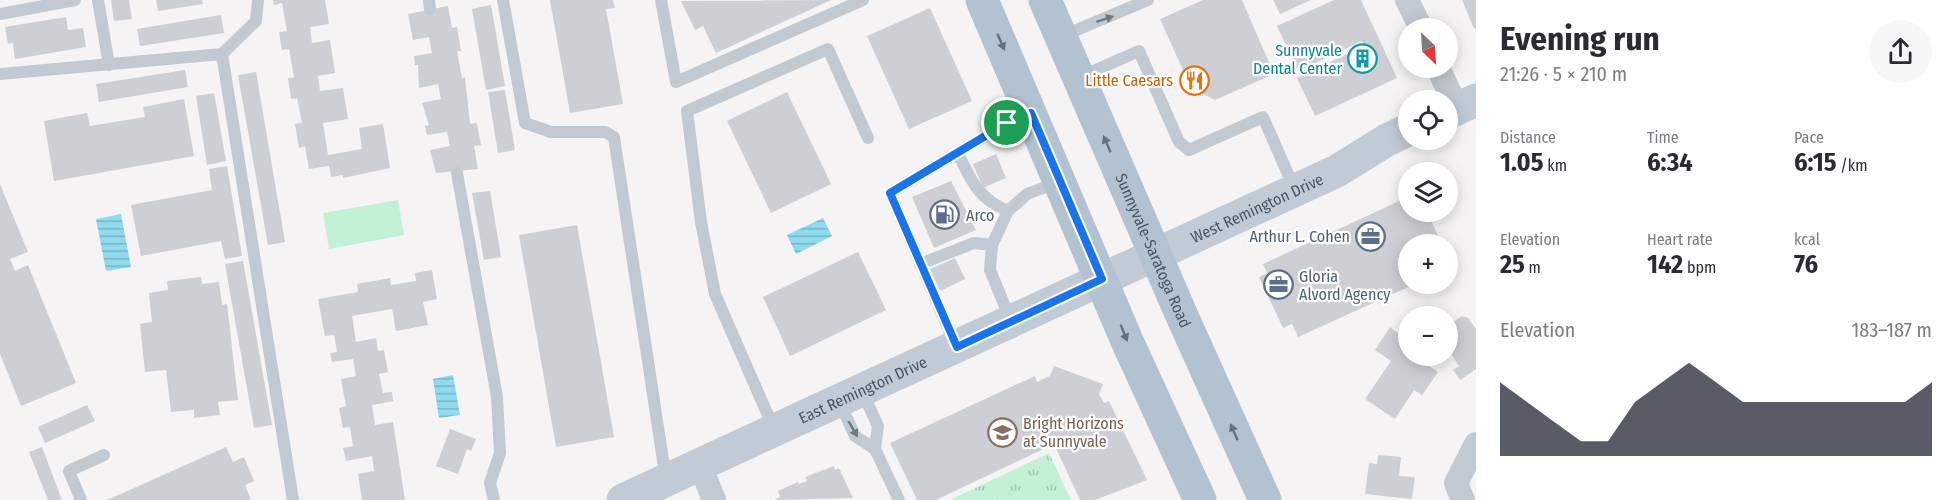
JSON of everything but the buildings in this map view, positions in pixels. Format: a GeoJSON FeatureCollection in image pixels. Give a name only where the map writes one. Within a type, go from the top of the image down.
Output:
{"type":"FeatureCollection","features":[{"type":"Feature","properties":{"kind":"main road"},"geometry":{"type":"LineString","coordinates":[[982,0],[1193,498]]}},
{"type":"Feature","properties":{"kind":"main road","name":"Sunnyvale-Saratoga Road"},"geometry":{"type":"LineString","coordinates":[[1045,0],[1265,500]]}},
{"type":"Feature","properties":{"kind":"main road","name":"West Remington Drive"},"geometry":{"type":"LineString","coordinates":[[1102,279],[1337,171],[1398,135]]}},
{"type":"Feature","properties":{"kind":"main road","name":"East Remington Drive"},"geometry":{"type":"LineString","coordinates":[[623,500],[1102,279]]}},
{"type":"Feature","properties":{"kind":"street"},"geometry":{"type":"LineString","coordinates":[[1407,0],[1415,18]]}},
{"type":"Feature","properties":{"kind":"street"},"geometry":{"type":"LineString","coordinates":[[1444,78],[1460,107]]}},
{"type":"Feature","properties":{"kind":"street"},"geometry":{"type":"LineString","coordinates":[[1462,500],[1456,483],[1476,444]]}},
{"type":"Feature","properties":{"kind":"street"},"geometry":{"type":"LineString","coordinates":[[700,465],[714,500]]}},
{"type":"Feature","properties":{"kind":"lane"},"geometry":{"type":"LineString","coordinates":[[0,14],[75,0]]}},
{"type":"Feature","properties":{"kind":"lane"},"geometry":{"type":"LineString","coordinates":[[99,0],[109,65]]}},
{"type":"Feature","properties":{"kind":"lane"},"geometry":{"type":"LineString","coordinates":[[0,74],[222,54],[256,21],[258,0]]}},
{"type":"Feature","properties":{"kind":"lane"},"geometry":{"type":"LineString","coordinates":[[503,0],[525,123],[551,132],[605,132],[614,137],[666,480]]}},
{"type":"Feature","properties":{"kind":"lane"},"geometry":{"type":"LineString","coordinates":[[661,0],[676,82],[863,0]]}},
{"type":"Feature","properties":{"kind":"lane"},"geometry":{"type":"LineString","coordinates":[[1061,37],[1148,0]]}},
{"type":"Feature","properties":{"kind":"lane"},"geometry":{"type":"LineString","coordinates":[[775,430],[715,294],[701,222],[687,111],[828,49],[868,138]]}},
{"type":"Feature","properties":{"kind":"lane"},"geometry":{"type":"LineString","coordinates":[[1079,77],[1139,51],[1179,142],[1189,150],[1263,117],[1295,191]]}},
{"type":"Feature","properties":{"kind":"lane"},"geometry":{"type":"LineString","coordinates":[[222,54],[293,500]]}},
{"type":"Feature","properties":{"kind":"lane"},"geometry":{"type":"LineString","coordinates":[[957,347],[890,193],[1007,123],[1031,113]]}},
{"type":"Feature","properties":{"kind":"lane"},"geometry":{"type":"LineString","coordinates":[[957,152],[973,183],[988,202],[1008,211]]}},
{"type":"Feature","properties":{"kind":"lane"},"geometry":{"type":"LineString","coordinates":[[457,173],[497,397],[500,453],[490,483],[494,500]]}},
{"type":"Feature","properties":{"kind":"lane"},"geometry":{"type":"LineString","coordinates":[[1011,321],[990,270],[992,245],[1008,211],[1027,194],[1060,181]]}},
{"type":"Feature","properties":{"kind":"lane"},"geometry":{"type":"LineString","coordinates":[[920,264],[974,243],[992,245]]}},
{"type":"Feature","properties":{"kind":"lane"},"geometry":{"type":"LineString","coordinates":[[851,396],[878,426],[875,449]]}},
{"type":"Feature","properties":{"kind":"lane"},"geometry":{"type":"LineString","coordinates":[[851,396],[855,436],[875,449],[899,500]]}},
{"type":"Feature","properties":{"kind":"lane"},"geometry":{"type":"LineString","coordinates":[[81,500],[69,471],[104,455]]}},
{"type":"Feature","properties":{"kind":"green space"},"geometry":{"type":"Polygon","coordinates":[[[398,200],[404,235],[329,249],[323,213],[398,200]]]}},
{"type":"Feature","properties":{"kind":"green space"},"geometry":{"type":"Polygon","coordinates":[[[1049,453],[1071,500],[950,500],[1049,453]]]}},
{"type":"Feature","properties":{"kind":"water"},"geometry":{"type":"Polygon","coordinates":[[[121,214],[131,267],[106,271],[96,219],[121,214]]]}},
{"type":"Feature","properties":{"kind":"water"},"geometry":{"type":"Polygon","coordinates":[[[823,218],[832,236],[796,254],[787,235],[823,218]]]}},
{"type":"Feature","properties":{"kind":"water"},"geometry":{"type":"Polygon","coordinates":[[[453,375],[460,415],[439,418],[433,379],[453,375]]]}},
{"type":"Feature","properties":{"kind":"place","name":"Sunnyvale Dental Center"},"geometry":{"type":"Point","coordinates":[1363,59]}},
{"type":"Feature","properties":{"kind":"place","name":"Little Caesars"},"geometry":{"type":"Point","coordinates":[1194,80]}},
{"type":"Feature","properties":{"kind":"place","name":"Arco"},"geometry":{"type":"Point","coordinates":[945,215]}},
{"type":"Feature","properties":{"kind":"place","name":"Arthur L. Cohen"},"geometry":{"type":"Point","coordinates":[1371,236]}},
{"type":"Feature","properties":{"kind":"place","name":"Gloria Alvord Agency"},"geometry":{"type":"Point","coordinates":[1278,285]}},
{"type":"Feature","properties":{"kind":"place","name":"Bright Horizons at Sunnyvale"},"geometry":{"type":"Point","coordinates":[1002,432]}},
{"type":"Feature","properties":{"kind":"route"},"geometry":{"type":"LineString","coordinates":[[1031,113],[1102,279],[957,347],[890,193],[1007,123],[1031,113]]}}]}
